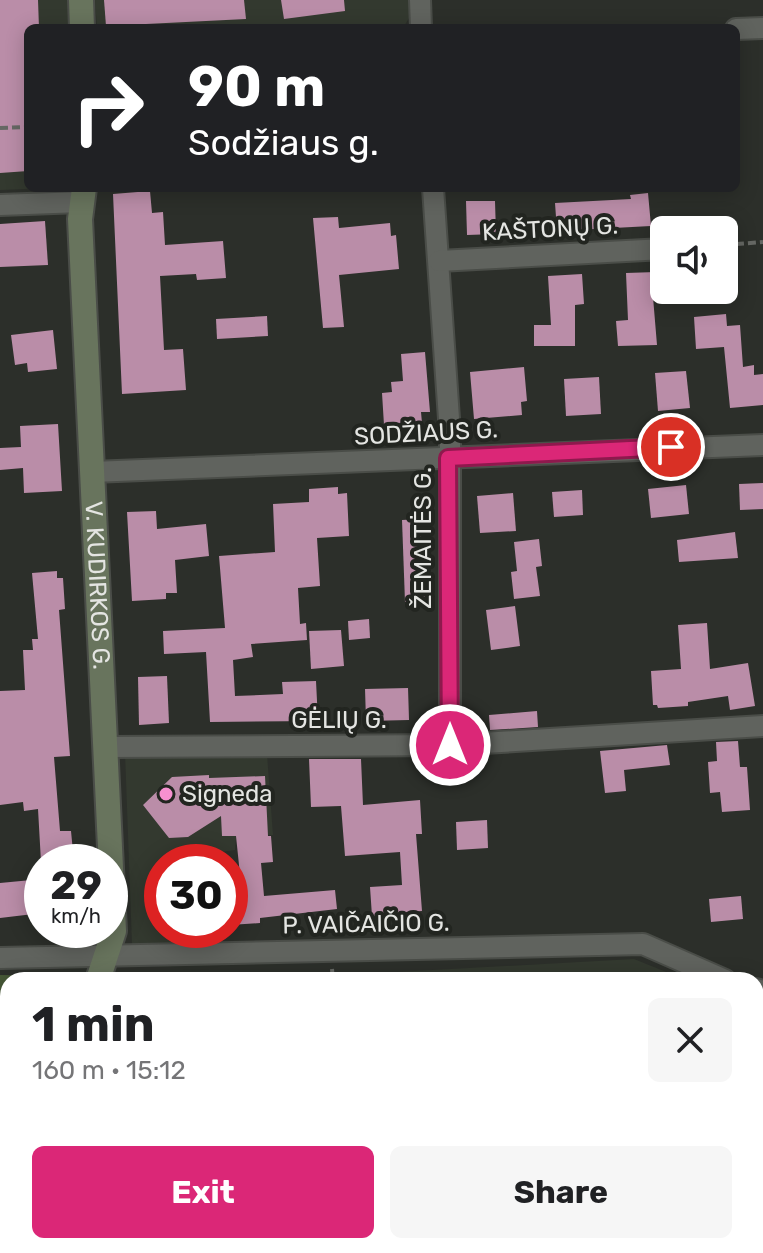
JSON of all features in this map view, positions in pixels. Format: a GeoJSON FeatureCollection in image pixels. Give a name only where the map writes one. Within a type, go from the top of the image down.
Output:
{"type":"FeatureCollection","features":[{"type":"Feature","properties":{"kind":"main road"},"geometry":{"type":"LineString","coordinates":[[81,0],[82,24]]}},
{"type":"Feature","properties":{"kind":"main road","name":"V. KUDIRKOS G."},"geometry":{"type":"LineString","coordinates":[[82,195],[114,931],[101,972]]}},
{"type":"Feature","properties":{"kind":"street"},"geometry":{"type":"LineString","coordinates":[[420,0],[421,24]]}},
{"type":"Feature","properties":{"kind":"street"},"geometry":{"type":"LineString","coordinates":[[740,29],[763,28]]}},
{"type":"Feature","properties":{"kind":"street","name":"ŽEMAITĖS G."},"geometry":{"type":"LineString","coordinates":[[433,192],[450,433],[450,745]]}},
{"type":"Feature","properties":{"kind":"street"},"geometry":{"type":"LineString","coordinates":[[0,205],[82,195]]}},
{"type":"Feature","properties":{"kind":"street","name":"KAŠTONŲ G."},"geometry":{"type":"LineString","coordinates":[[439,261],[650,250]]}},
{"type":"Feature","properties":{"kind":"street","name":"SODŽIAUS G."},"geometry":{"type":"LineString","coordinates":[[92,472],[763,445]]}},
{"type":"Feature","properties":{"kind":"street","name":"GĖLIŲ G."},"geometry":{"type":"LineString","coordinates":[[106,747],[450,745],[763,726]]}},
{"type":"Feature","properties":{"kind":"street","name":"P. VAIČAIČIO G."},"geometry":{"type":"LineString","coordinates":[[0,958],[643,944],[707,972]]}},
{"type":"Feature","properties":{"kind":"path"},"geometry":{"type":"LineString","coordinates":[[0,128],[24,127]]}},
{"type":"Feature","properties":{"kind":"path"},"geometry":{"type":"LineString","coordinates":[[738,244],[763,242]]}},
{"type":"Feature","properties":{"kind":"shaded area"},"geometry":{"type":"Polygon","coordinates":[[[0,0],[71,0],[72,24],[24,24],[24,189],[0,190],[0,0]]]}},
{"type":"Feature","properties":{"kind":"shaded area"},"geometry":{"type":"Polygon","coordinates":[[[95,0],[415,0],[415,8],[405,24],[97,24],[95,0]]]}},
{"type":"Feature","properties":{"kind":"shaded area"},"geometry":{"type":"Polygon","coordinates":[[[125,752],[267,754],[273,835],[236,837],[235,844],[144,844],[144,945],[132,945],[125,752]]]}},
{"type":"Feature","properties":{"kind":"shaded area"},"geometry":{"type":"Polygon","coordinates":[[[634,959],[666,972],[396,972],[634,959]]]}},
{"type":"Feature","properties":{"kind":"building"},"geometry":{"type":"Polygon","coordinates":[[[0,0],[38,0],[39,24],[24,24],[24,171],[0,173],[0,0]]]}},
{"type":"Feature","properties":{"kind":"building"},"geometry":{"type":"Polygon","coordinates":[[[104,0],[244,0],[246,19],[146,24],[106,24],[104,0]]]}},
{"type":"Feature","properties":{"kind":"building"},"geometry":{"type":"Polygon","coordinates":[[[281,0],[344,0],[345,11],[284,19],[281,0]]]}},
{"type":"Feature","properties":{"kind":"building"},"geometry":{"type":"Polygon","coordinates":[[[150,192],[152,213],[163,212],[165,245],[223,241],[226,278],[197,280],[196,274],[160,276],[164,350],[183,349],[186,390],[122,394],[113,194],[150,192]]]}},
{"type":"Feature","properties":{"kind":"building"},"geometry":{"type":"Polygon","coordinates":[[[648,193],[650,226],[557,231],[555,203],[631,199],[630,195],[648,193]]]}},
{"type":"Feature","properties":{"kind":"building"},"geometry":{"type":"Polygon","coordinates":[[[466,201],[495,201],[496,234],[467,235],[466,201]]]}},
{"type":"Feature","properties":{"kind":"building"},"geometry":{"type":"Polygon","coordinates":[[[338,217],[339,228],[390,223],[391,236],[396,235],[399,269],[339,275],[344,327],[323,328],[313,218],[338,217]]]}},
{"type":"Feature","properties":{"kind":"building"},"geometry":{"type":"Polygon","coordinates":[[[45,221],[48,265],[0,267],[0,224],[45,221]]]}},
{"type":"Feature","properties":{"kind":"building"},"geometry":{"type":"Polygon","coordinates":[[[650,272],[650,304],[654,304],[657,345],[618,346],[616,321],[628,320],[626,273],[650,272]]]}},
{"type":"Feature","properties":{"kind":"building"},"geometry":{"type":"Polygon","coordinates":[[[582,274],[584,304],[575,305],[575,346],[534,346],[534,325],[551,325],[548,276],[582,274]]]}},
{"type":"Feature","properties":{"kind":"building"},"geometry":{"type":"Polygon","coordinates":[[[726,314],[727,326],[740,325],[743,367],[754,365],[754,375],[763,374],[763,405],[730,408],[724,347],[696,349],[694,317],[726,314]]]}},
{"type":"Feature","properties":{"kind":"building"},"geometry":{"type":"Polygon","coordinates":[[[267,316],[268,336],[217,339],[216,319],[267,316]]]}},
{"type":"Feature","properties":{"kind":"building"},"geometry":{"type":"Polygon","coordinates":[[[53,330],[57,369],[28,372],[27,363],[15,365],[11,335],[53,330]]]}},
{"type":"Feature","properties":{"kind":"building"},"geometry":{"type":"Polygon","coordinates":[[[425,352],[430,412],[421,412],[422,423],[384,425],[382,393],[392,392],[391,382],[403,381],[401,354],[425,352]]]}},
{"type":"Feature","properties":{"kind":"building"},"geometry":{"type":"Polygon","coordinates":[[[524,367],[527,401],[521,402],[522,415],[474,419],[470,372],[524,367]]]}},
{"type":"Feature","properties":{"kind":"building"},"geometry":{"type":"Polygon","coordinates":[[[686,371],[690,408],[658,411],[655,373],[686,371]]]}},
{"type":"Feature","properties":{"kind":"building"},"geometry":{"type":"Polygon","coordinates":[[[599,377],[601,414],[566,416],[564,379],[599,377]]]}},
{"type":"Feature","properties":{"kind":"building"},"geometry":{"type":"Polygon","coordinates":[[[58,424],[62,491],[24,493],[23,468],[0,470],[0,448],[21,447],[20,426],[58,424]]]}},
{"type":"Feature","properties":{"kind":"building"},"geometry":{"type":"Polygon","coordinates":[[[763,483],[763,509],[740,510],[739,484],[763,483]]]}},
{"type":"Feature","properties":{"kind":"building"},"geometry":{"type":"Polygon","coordinates":[[[686,485],[689,514],[651,518],[648,489],[686,485]]]}},
{"type":"Feature","properties":{"kind":"building"},"geometry":{"type":"Polygon","coordinates":[[[338,487],[338,494],[347,493],[349,536],[317,538],[320,586],[298,588],[300,624],[306,623],[307,640],[251,644],[253,657],[233,660],[235,696],[283,694],[282,682],[316,681],[318,721],[210,722],[206,652],[164,654],[163,631],[225,628],[219,556],[275,552],[273,504],[309,502],[309,489],[338,487]]]}},
{"type":"Feature","properties":{"kind":"building"},"geometry":{"type":"Polygon","coordinates":[[[582,490],[583,515],[554,517],[552,492],[582,490]]]}},
{"type":"Feature","properties":{"kind":"building"},"geometry":{"type":"Polygon","coordinates":[[[513,493],[516,531],[480,533],[477,496],[513,493]]]}},
{"type":"Feature","properties":{"kind":"building"},"geometry":{"type":"Polygon","coordinates":[[[156,511],[157,529],[206,524],[209,556],[175,560],[177,593],[166,593],[166,599],[132,601],[127,512],[156,511]]]}},
{"type":"Feature","properties":{"kind":"building"},"geometry":{"type":"Polygon","coordinates":[[[420,519],[425,602],[405,602],[402,520],[420,519]]]}},
{"type":"Feature","properties":{"kind":"building"},"geometry":{"type":"Polygon","coordinates":[[[735,532],[738,558],[679,562],[677,540],[735,532]]]}},
{"type":"Feature","properties":{"kind":"building"},"geometry":{"type":"Polygon","coordinates":[[[539,539],[542,566],[536,567],[540,596],[514,599],[511,572],[517,571],[514,542],[539,539]]]}},
{"type":"Feature","properties":{"kind":"building"},"geometry":{"type":"Polygon","coordinates":[[[57,571],[57,578],[63,578],[65,609],[59,610],[70,756],[54,757],[60,831],[71,831],[72,844],[40,844],[38,809],[24,811],[23,802],[0,805],[0,691],[25,690],[23,650],[33,650],[32,639],[38,639],[32,573],[57,571]]]}},
{"type":"Feature","properties":{"kind":"building"},"geometry":{"type":"Polygon","coordinates":[[[515,606],[520,646],[491,650],[486,610],[515,606]]]}},
{"type":"Feature","properties":{"kind":"building"},"geometry":{"type":"Polygon","coordinates":[[[369,619],[370,638],[349,640],[348,621],[369,619]]]}},
{"type":"Feature","properties":{"kind":"building"},"geometry":{"type":"Polygon","coordinates":[[[707,623],[710,669],[748,663],[755,706],[730,710],[728,696],[688,702],[688,706],[658,708],[653,705],[651,671],[681,669],[678,625],[707,623]]]}},
{"type":"Feature","properties":{"kind":"building"},"geometry":{"type":"Polygon","coordinates":[[[341,630],[344,666],[311,669],[309,631],[341,630]]]}},
{"type":"Feature","properties":{"kind":"building"},"geometry":{"type":"Polygon","coordinates":[[[167,676],[169,723],[139,725],[138,677],[167,676]]]}},
{"type":"Feature","properties":{"kind":"building"},"geometry":{"type":"Polygon","coordinates":[[[408,688],[409,720],[366,721],[365,689],[408,688]]]}},
{"type":"Feature","properties":{"kind":"building"},"geometry":{"type":"Polygon","coordinates":[[[537,711],[538,727],[490,730],[489,715],[537,711]]]}},
{"type":"Feature","properties":{"kind":"building"},"geometry":{"type":"Polygon","coordinates":[[[738,741],[740,767],[747,767],[750,810],[722,812],[720,792],[710,793],[708,762],[717,761],[716,742],[738,741]]]}},
{"type":"Feature","properties":{"kind":"building"},"geometry":{"type":"Polygon","coordinates":[[[667,745],[670,765],[624,770],[626,791],[605,793],[600,751],[667,745]]]}},
{"type":"Feature","properties":{"kind":"building"},"geometry":{"type":"Polygon","coordinates":[[[309,759],[361,759],[363,805],[420,800],[422,834],[416,834],[422,911],[406,912],[407,917],[372,916],[370,887],[402,885],[400,852],[345,856],[341,806],[311,807],[309,759]]]}},
{"type":"Feature","properties":{"kind":"building"},"geometry":{"type":"Polygon","coordinates":[[[265,776],[268,836],[271,836],[273,862],[261,863],[264,896],[335,890],[337,909],[260,918],[260,923],[248,924],[248,844],[237,844],[236,836],[222,836],[221,816],[188,837],[169,838],[143,805],[172,777],[265,776]]]}},
{"type":"Feature","properties":{"kind":"building"},"geometry":{"type":"Polygon","coordinates":[[[487,820],[488,848],[457,850],[456,822],[487,820]]]}},
{"type":"Feature","properties":{"kind":"building"},"geometry":{"type":"Polygon","coordinates":[[[24,881],[24,915],[0,918],[0,883],[24,881]]]}},
{"type":"Feature","properties":{"kind":"building"},"geometry":{"type":"Polygon","coordinates":[[[741,896],[743,919],[711,922],[709,899],[741,896]]]}},
{"type":"Feature","properties":{"kind":"place","name":"Signeda"},"geometry":{"type":"Point","coordinates":[166,794]}},
{"type":"Feature","properties":{"kind":"route"},"geometry":{"type":"LineString","coordinates":[[450,745],[448,458],[671,447]]}}]}
